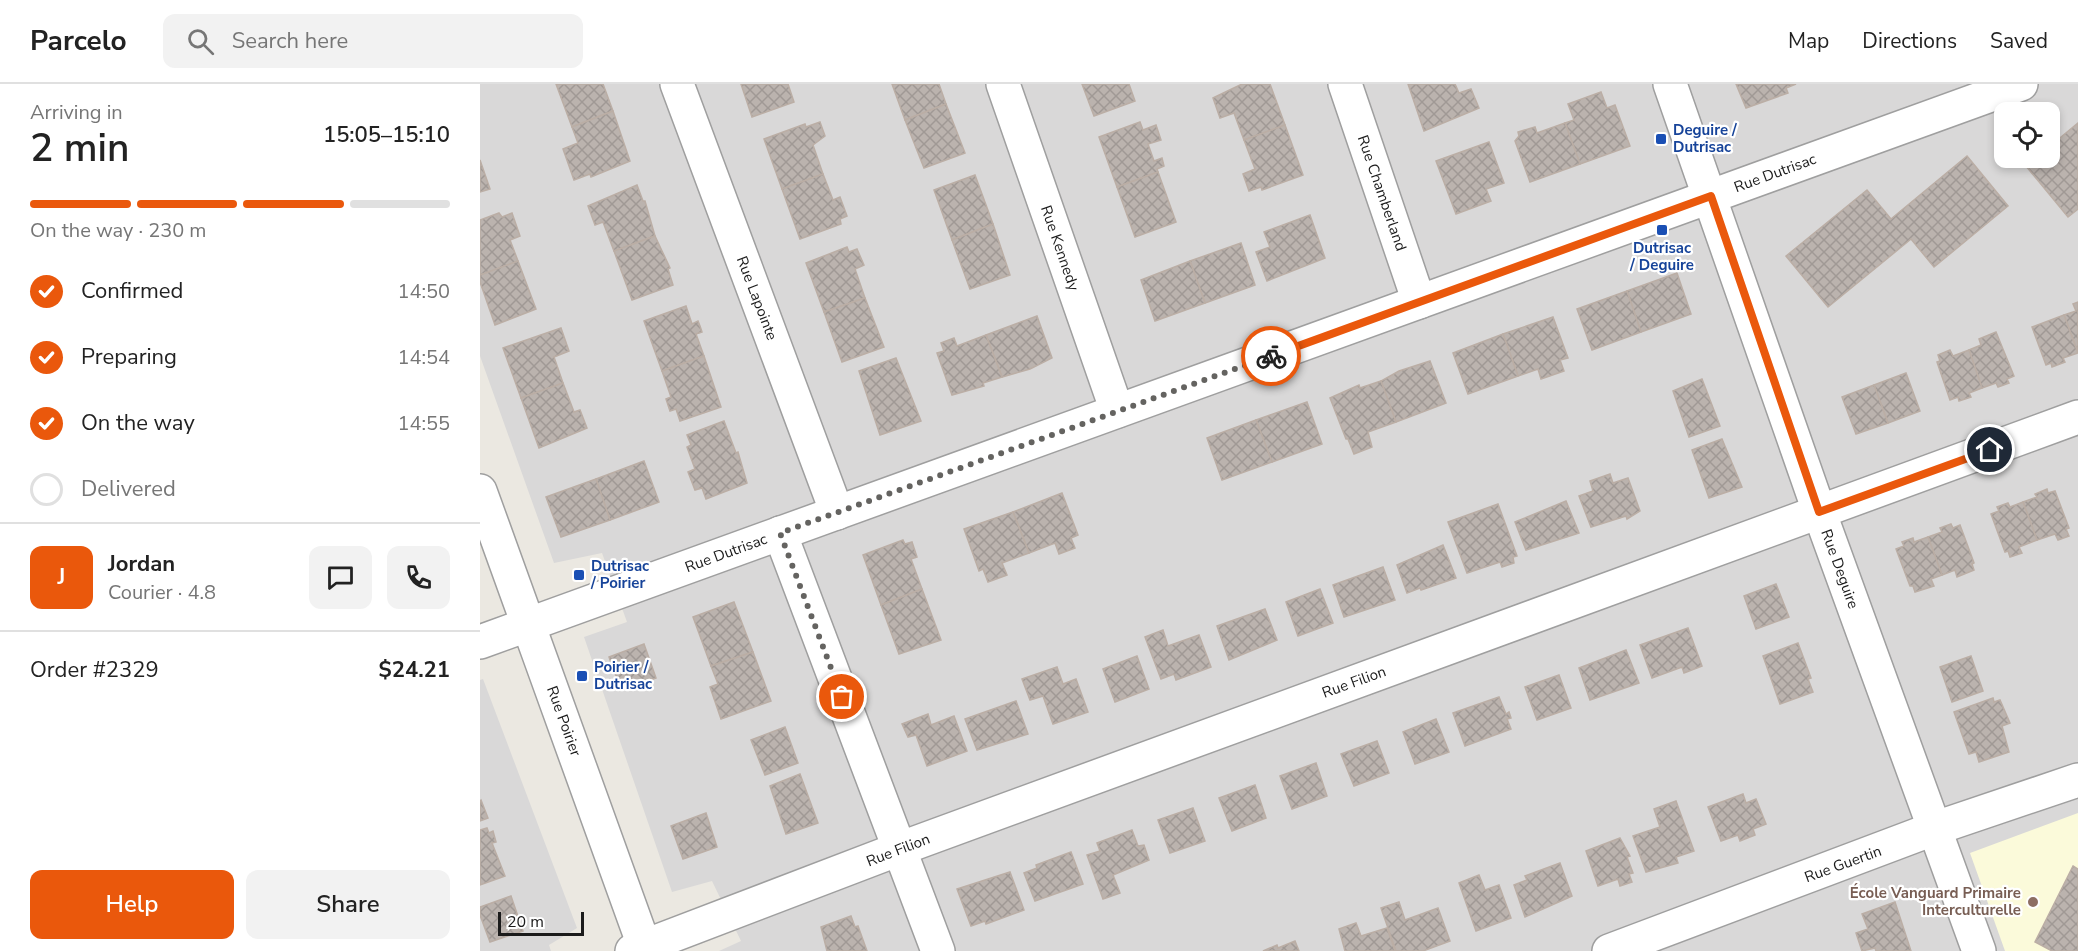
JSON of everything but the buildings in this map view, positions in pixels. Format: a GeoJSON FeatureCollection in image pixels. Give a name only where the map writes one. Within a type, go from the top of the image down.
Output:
{"type":"FeatureCollection","features":[{"type":"Feature","properties":{"kind":"street","name":"Rue Lapointe"},"geometry":{"type":"LineString","coordinates":[[677,84],[837,513]]}},
{"type":"Feature","properties":{"kind":"street","name":"Rue Kennedy"},"geometry":{"type":"LineString","coordinates":[[1004,84],[1117,411]]}},
{"type":"Feature","properties":{"kind":"street","name":"Rue Chamberland"},"geometry":{"type":"LineString","coordinates":[[1345,84],[1419,302]]}},
{"type":"Feature","properties":{"kind":"street","name":"Rue Deguire"},"geometry":{"type":"LineString","coordinates":[[1670,84],[1711,196],[1819,512],[1979,951]]}},
{"type":"Feature","properties":{"kind":"street","name":"Rue Dutrisac"},"geometry":{"type":"LineString","coordinates":[[480,642],[2021,84]]}},
{"type":"Feature","properties":{"kind":"street","name":"Rue Filion"},"geometry":{"type":"LineString","coordinates":[[641,950],[899,849],[2078,417]]}},
{"type":"Feature","properties":{"kind":"street","name":"Rue Poirier"},"geometry":{"type":"LineString","coordinates":[[480,491],[530,624],[641,950]]}},
{"type":"Feature","properties":{"kind":"street"},"geometry":{"type":"LineString","coordinates":[[780,533],[938,951]]}},
{"type":"Feature","properties":{"kind":"street","name":"Rue Guertin"},"geometry":{"type":"LineString","coordinates":[[1609,951],[1933,830],[2078,780]]}},
{"type":"Feature","properties":{"kind":"shaded area"},"geometry":{"type":"Polygon","coordinates":[[[480,84],[2078,84],[2078,951],[719,951],[741,941],[712,881],[672,892],[584,637],[627,622],[602,553],[554,563],[480,356],[480,84]]]}},
{"type":"Feature","properties":{"kind":"shaded area"},"geometry":{"type":"Polygon","coordinates":[[[483,679],[577,928],[549,945],[551,951],[480,951],[480,680],[483,679]]]}},
{"type":"Feature","properties":{"kind":"shaded area","name":"École Vanguard Primaire Interculturelle"},"geometry":{"type":"Polygon","coordinates":[[[2078,813],[2078,951],[2005,951],[1970,853],[2078,813]]]}},
{"type":"Feature","properties":{"kind":"way so far"},"geometry":{"type":"LineString","coordinates":[[842,697],[780,533],[1271,356]]}},
{"type":"Feature","properties":{"kind":"place","name":"Deguire / Dutrisac"},"geometry":{"type":"Point","coordinates":[1661,139]}},
{"type":"Feature","properties":{"kind":"place","name":"Dutrisac / Deguire"},"geometry":{"type":"Point","coordinates":[1662,230]}},
{"type":"Feature","properties":{"kind":"place","name":"Dutrisac / Poirier"},"geometry":{"type":"Point","coordinates":[579,575]}},
{"type":"Feature","properties":{"kind":"place","name":"Poirier / Dutrisac"},"geometry":{"type":"Point","coordinates":[582,676]}},
{"type":"Feature","properties":{"kind":"place","name":"École Vanguard Primaire Interculturelle"},"geometry":{"type":"Point","coordinates":[2033,902]}},
{"type":"Feature","properties":{"kind":"route"},"geometry":{"type":"LineString","coordinates":[[1271,356],[1711,196],[1819,512],[1990,450]]}}]}
